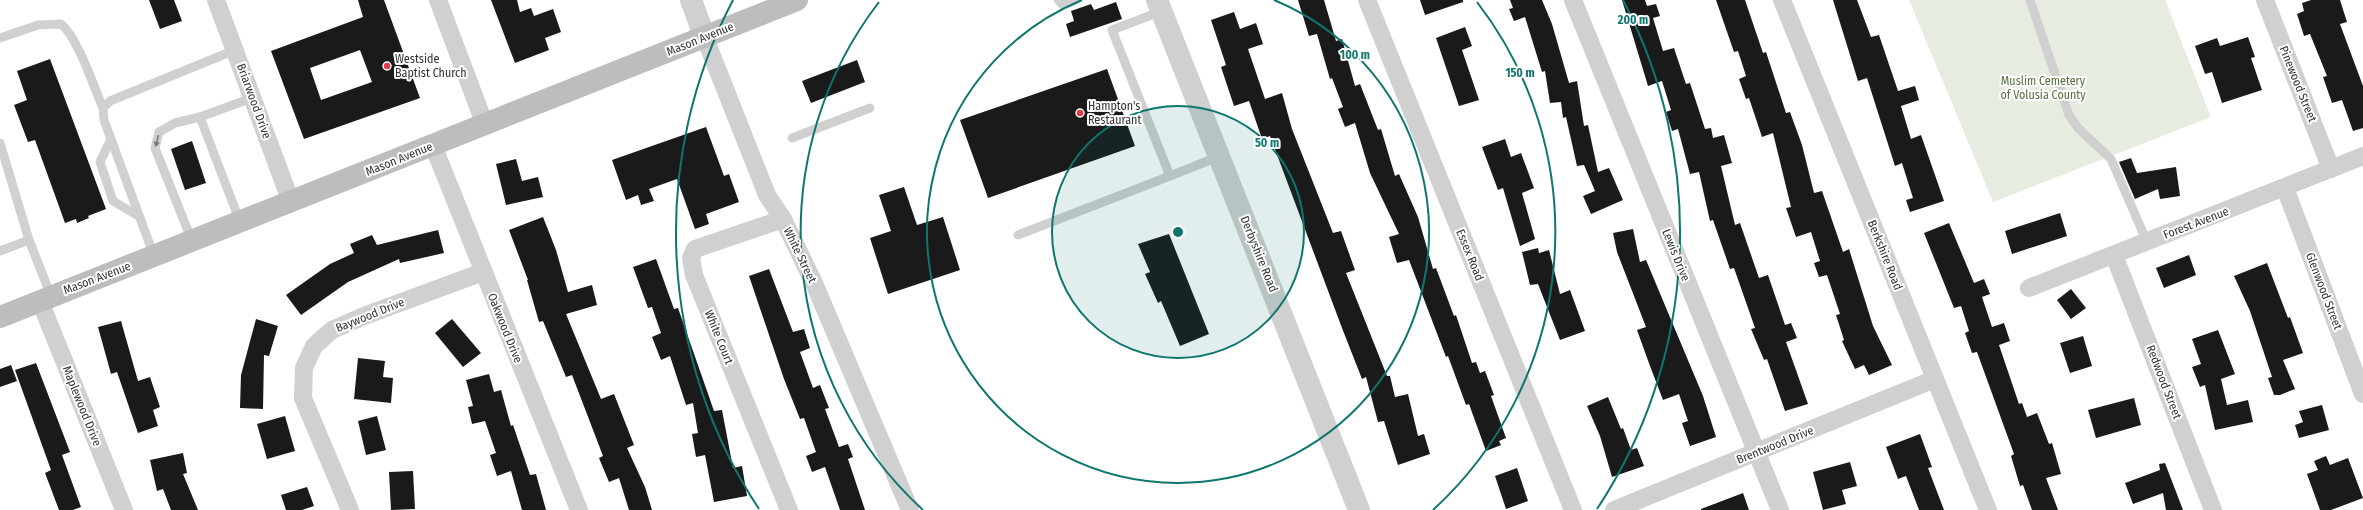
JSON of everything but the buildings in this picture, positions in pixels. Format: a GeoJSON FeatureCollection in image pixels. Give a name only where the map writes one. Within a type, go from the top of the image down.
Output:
{"type":"FeatureCollection","features":[{"type":"Feature","properties":{"kind":"main road","name":"Mason Avenue"},"geometry":{"type":"LineString","coordinates":[[0,317],[705,38],[797,0]]}},
{"type":"Feature","properties":{"kind":"street","name":"Briarwood Drive"},"geometry":{"type":"LineString","coordinates":[[216,0],[291,202]]}},
{"type":"Feature","properties":{"kind":"street"},"geometry":{"type":"LineString","coordinates":[[438,0],[485,124]]}},
{"type":"Feature","properties":{"kind":"street","name":"White Street"},"geometry":{"type":"LineString","coordinates":[[691,0],[767,195],[783,219],[833,326],[910,510]]}},
{"type":"Feature","properties":{"kind":"street","name":"Essex Road"},"geometry":{"type":"LineString","coordinates":[[1368,0],[1573,510]]}},
{"type":"Feature","properties":{"kind":"street","name":"Lewis Drive"},"geometry":{"type":"LineString","coordinates":[[1573,0],[1780,510]]}},
{"type":"Feature","properties":{"kind":"street","name":"Berkshire Road"},"geometry":{"type":"LineString","coordinates":[[1782,0],[1988,510]]}},
{"type":"Feature","properties":{"kind":"street","name":"Pinewood Street"},"geometry":{"type":"LineString","coordinates":[[2264,0],[2331,169]]}},
{"type":"Feature","properties":{"kind":"street","name":"Derbyshire Road"},"geometry":{"type":"LineString","coordinates":[[1159,6],[1220,156],[1359,510]]}},
{"type":"Feature","properties":{"kind":"street","name":"Oakwood Drive"},"geometry":{"type":"LineString","coordinates":[[433,145],[579,510]]}},
{"type":"Feature","properties":{"kind":"street","name":"Forest Avenue"},"geometry":{"type":"LineString","coordinates":[[2029,288],[2363,156]]}},
{"type":"Feature","properties":{"kind":"street","name":"Glenwood Street"},"geometry":{"type":"LineString","coordinates":[[2285,188],[2363,394]]}},
{"type":"Feature","properties":{"kind":"street","name":"White Court"},"geometry":{"type":"LineString","coordinates":[[783,219],[695,249],[691,258],[694,275],[789,510]]}},
{"type":"Feature","properties":{"kind":"street","name":"Redwood Street"},"geometry":{"type":"LineString","coordinates":[[2114,255],[2214,510]]}},
{"type":"Feature","properties":{"kind":"street","name":"Baywood Drive"},"geometry":{"type":"LineString","coordinates":[[350,510],[303,398],[304,368],[314,346],[332,330],[364,316],[483,272]]}},
{"type":"Feature","properties":{"kind":"street","name":"Maplewood Drive"},"geometry":{"type":"LineString","coordinates":[[46,299],[124,510]]}},
{"type":"Feature","properties":{"kind":"street","name":"Brentwood Drive"},"geometry":{"type":"LineString","coordinates":[[1614,510],[1935,379]]}},
{"type":"Feature","properties":{"kind":"lane"},"geometry":{"type":"LineString","coordinates":[[1058,0],[1063,5],[1076,0]]}},
{"type":"Feature","properties":{"kind":"lane"},"geometry":{"type":"LineString","coordinates":[[2030,0],[2069,115],[2078,128],[2111,159],[2147,242]]}},
{"type":"Feature","properties":{"kind":"lane"},"geometry":{"type":"LineString","coordinates":[[1159,6],[1112,30],[1170,176]]}},
{"type":"Feature","properties":{"kind":"lane"},"geometry":{"type":"LineString","coordinates":[[0,38],[38,25],[61,24],[68,30],[103,108],[104,120],[154,256]]}},
{"type":"Feature","properties":{"kind":"lane"},"geometry":{"type":"LineString","coordinates":[[103,108],[110,101],[235,50]]}},
{"type":"Feature","properties":{"kind":"lane"},"geometry":{"type":"LineString","coordinates":[[192,241],[155,148],[159,132],[176,123],[200,117],[252,98]]}},
{"type":"Feature","properties":{"kind":"lane"},"geometry":{"type":"LineString","coordinates":[[792,138],[870,108]]}},
{"type":"Feature","properties":{"kind":"lane"},"geometry":{"type":"LineString","coordinates":[[200,117],[240,222]]}},
{"type":"Feature","properties":{"kind":"lane"},"geometry":{"type":"LineString","coordinates":[[111,139],[100,162],[113,201],[140,217]]}},
{"type":"Feature","properties":{"kind":"lane"},"geometry":{"type":"LineString","coordinates":[[0,143],[46,299]]}},
{"type":"Feature","properties":{"kind":"lane"},"geometry":{"type":"LineString","coordinates":[[1018,235],[1220,156]]}},
{"type":"Feature","properties":{"kind":"lane"},"geometry":{"type":"LineString","coordinates":[[0,251],[29,240]]}},
{"type":"Feature","properties":{"kind":"green space","name":"Muslim Cemetery of Volusia County"},"geometry":{"type":"Polygon","coordinates":[[[1909,0],[2165,0],[2211,117],[1993,202],[1909,0]]]}},
{"type":"Feature","properties":{"kind":"place","name":"Westside Baptist Church"},"geometry":{"type":"Point","coordinates":[387,66]}},
{"type":"Feature","properties":{"kind":"place","name":"Hampton's Restaurant"},"geometry":{"type":"Point","coordinates":[1080,113]}}]}
